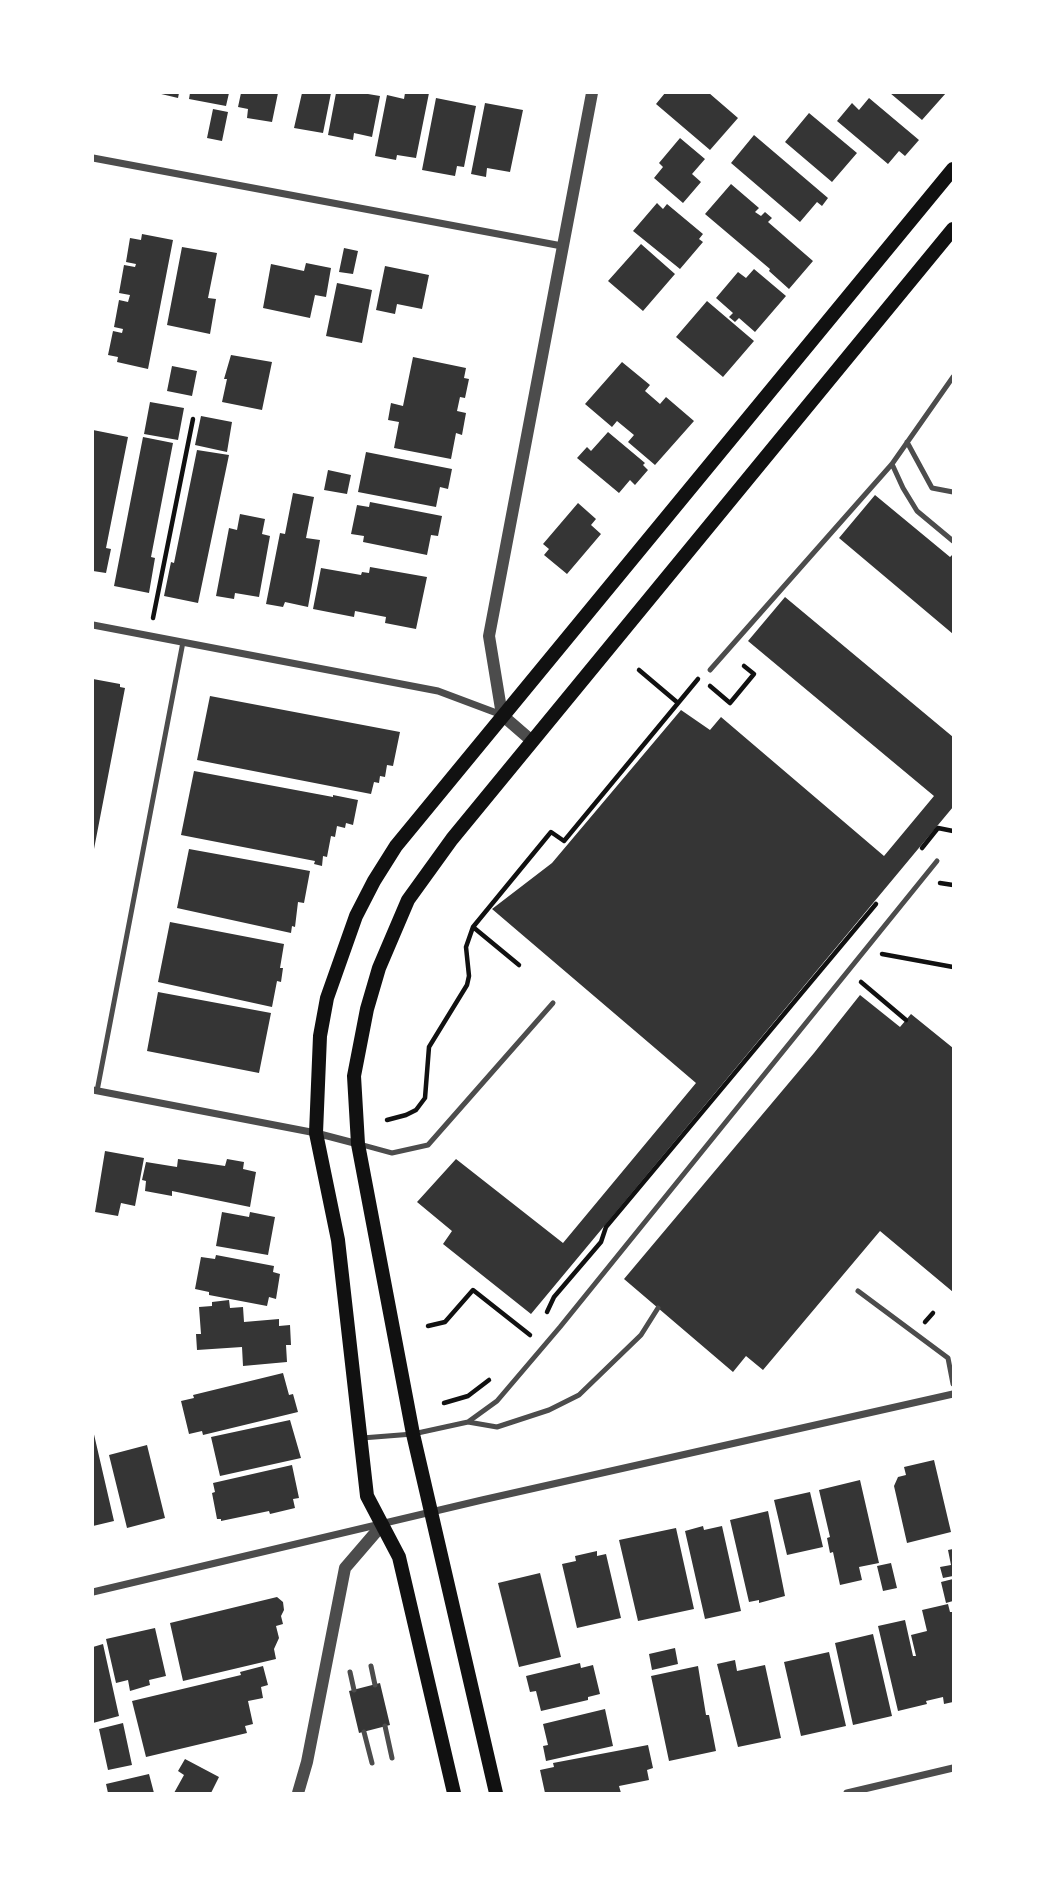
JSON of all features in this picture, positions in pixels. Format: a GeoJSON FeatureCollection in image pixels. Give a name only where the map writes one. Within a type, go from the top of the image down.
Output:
{"type":"FeatureCollection","features":[{"type":"Feature","properties":{"kind":"main road"},"geometry":{"type":"LineString","coordinates":[[454,1793],[400,1557],[367,1496],[338,1240],[316,1133],[320,1036],[327,998],[356,916],[396,846],[953,169]]}},
{"type":"Feature","properties":{"kind":"main road"},"geometry":{"type":"LineString","coordinates":[[496,1793],[413,1434],[358,1144],[354,1076],[367,1009],[379,968],[408,900],[452,839],[953,229]]}},
{"type":"Feature","properties":{"kind":"street"},"geometry":{"type":"LineString","coordinates":[[502,715],[489,636],[592,93]]}},
{"type":"Feature","properties":{"kind":"street"},"geometry":{"type":"LineString","coordinates":[[93,158],[562,246]]}},
{"type":"Feature","properties":{"kind":"street"},"geometry":{"type":"LineString","coordinates":[[93,625],[438,691],[502,715],[532,741]]}},
{"type":"Feature","properties":{"kind":"street"},"geometry":{"type":"LineString","coordinates":[[95,1091],[316,1133],[358,1144]]}},
{"type":"Feature","properties":{"kind":"street"},"geometry":{"type":"LineString","coordinates":[[93,1592],[431,1512],[953,1394]]}},
{"type":"Feature","properties":{"kind":"street"},"geometry":{"type":"LineString","coordinates":[[298,1793],[307,1762],[345,1568],[383,1525]]}},
{"type":"Feature","properties":{"kind":"street"},"geometry":{"type":"LineString","coordinates":[[847,1793],[953,1768]]}},
{"type":"Feature","properties":{"kind":"lane"},"geometry":{"type":"LineString","coordinates":[[710,670],[892,464],[953,377]]}},
{"type":"Feature","properties":{"kind":"lane"},"geometry":{"type":"LineString","coordinates":[[907,442],[932,488],[953,492]]}},
{"type":"Feature","properties":{"kind":"lane"},"geometry":{"type":"LineString","coordinates":[[892,464],[917,511],[953,541]]}},
{"type":"Feature","properties":{"kind":"lane"},"geometry":{"type":"LineString","coordinates":[[95,1091],[183,642]]}},
{"type":"Feature","properties":{"kind":"lane"},"geometry":{"type":"LineString","coordinates":[[468,1422],[497,1401],[551,1338],[937,861]]}},
{"type":"Feature","properties":{"kind":"lane"},"geometry":{"type":"LineString","coordinates":[[358,1144],[392,1153],[428,1145],[553,1003]]}},
{"type":"Feature","properties":{"kind":"lane"},"geometry":{"type":"LineString","coordinates":[[858,1291],[948,1359],[953,1384]]}},
{"type":"Feature","properties":{"kind":"lane"},"geometry":{"type":"LineString","coordinates":[[360,1438],[413,1434],[468,1422],[497,1427],[549,1410],[579,1395],[640,1335],[658,1308]]}},
{"type":"Feature","properties":{"kind":"lane"},"geometry":{"type":"LineString","coordinates":[[371,1666],[375,1685]]}},
{"type":"Feature","properties":{"kind":"lane"},"geometry":{"type":"LineString","coordinates":[[350,1672],[354,1690]]}},
{"type":"Feature","properties":{"kind":"lane"},"geometry":{"type":"LineString","coordinates":[[385,1726],[392,1758]]}},
{"type":"Feature","properties":{"kind":"lane"},"geometry":{"type":"LineString","coordinates":[[364,1732],[372,1763]]}},
{"type":"Feature","properties":{"kind":"path"},"geometry":{"type":"LineString","coordinates":[[158,595],[193,419]]}},
{"type":"Feature","properties":{"kind":"path"},"geometry":{"type":"LineString","coordinates":[[710,685],[730,703],[754,674],[744,666]]}},
{"type":"Feature","properties":{"kind":"path"},"geometry":{"type":"LineString","coordinates":[[639,670],[678,702]]}},
{"type":"Feature","properties":{"kind":"path"},"geometry":{"type":"LineString","coordinates":[[387,1119],[416,1110],[425,1098],[429,1047],[467,985],[469,976],[466,947],[472,928],[551,832],[564,842],[700,677]]}},
{"type":"Feature","properties":{"kind":"path"},"geometry":{"type":"LineString","coordinates":[[915,857],[938,828],[953,831]]}},
{"type":"Feature","properties":{"kind":"path"},"geometry":{"type":"LineString","coordinates":[[545,1317],[554,1297],[601,1242],[606,1227],[884,895]]}},
{"type":"Feature","properties":{"kind":"path"},"geometry":{"type":"LineString","coordinates":[[472,928],[519,965]]}},
{"type":"Feature","properties":{"kind":"path"},"geometry":{"type":"LineString","coordinates":[[844,943],[864,951],[953,967]]}},
{"type":"Feature","properties":{"kind":"path"},"geometry":{"type":"LineString","coordinates":[[830,960],[830,955],[839,963]]}},
{"type":"Feature","properties":{"kind":"path"},"geometry":{"type":"LineString","coordinates":[[859,979],[906,1020]]}},
{"type":"Feature","properties":{"kind":"path"},"geometry":{"type":"LineString","coordinates":[[428,1326],[446,1322],[473,1290],[530,1335]]}},
{"type":"Feature","properties":{"kind":"path"},"geometry":{"type":"LineString","coordinates":[[523,1343],[537,1326]]}},
{"type":"Feature","properties":{"kind":"path"},"geometry":{"type":"LineString","coordinates":[[444,1403],[468,1396],[492,1376]]}},
{"type":"Feature","properties":{"kind":"building"},"geometry":{"type":"Polygon","coordinates":[[[157,93],[179,93],[178,98],[157,93]]]}},
{"type":"Feature","properties":{"kind":"building"},"geometry":{"type":"Polygon","coordinates":[[[190,93],[229,93],[226,106],[189,99],[190,93]]]}},
{"type":"Feature","properties":{"kind":"building"},"geometry":{"type":"Polygon","coordinates":[[[241,93],[278,93],[272,122],[247,118],[248,109],[238,107],[241,93]]]}},
{"type":"Feature","properties":{"kind":"building"},"geometry":{"type":"Polygon","coordinates":[[[302,93],[331,93],[323,133],[294,128],[302,93]]]}},
{"type":"Feature","properties":{"kind":"building"},"geometry":{"type":"Polygon","coordinates":[[[336,93],[380,96],[372,137],[354,133],[353,140],[328,135],[336,93]]]}},
{"type":"Feature","properties":{"kind":"building"},"geometry":{"type":"Polygon","coordinates":[[[405,93],[429,93],[416,158],[397,155],[396,160],[375,156],[387,95],[404,99],[405,93]]]}},
{"type":"Feature","properties":{"kind":"building"},"geometry":{"type":"Polygon","coordinates":[[[665,93],[709,93],[738,118],[710,150],[656,104],[665,93]]]}},
{"type":"Feature","properties":{"kind":"building"},"geometry":{"type":"Polygon","coordinates":[[[890,93],[946,93],[922,120],[890,93]]]}},
{"type":"Feature","properties":{"kind":"building"},"geometry":{"type":"Polygon","coordinates":[[[436,98],[476,106],[464,167],[457,166],[455,176],[422,170],[436,98]]]}},
{"type":"Feature","properties":{"kind":"building"},"geometry":{"type":"Polygon","coordinates":[[[869,98],[919,140],[905,156],[899,151],[888,164],[837,121],[852,103],[859,110],[869,98]]]}},
{"type":"Feature","properties":{"kind":"building"},"geometry":{"type":"Polygon","coordinates":[[[485,103],[523,110],[510,172],[487,168],[486,177],[471,174],[485,103]]]}},
{"type":"Feature","properties":{"kind":"building"},"geometry":{"type":"Polygon","coordinates":[[[213,109],[228,112],[222,141],[207,138],[213,109]]]}},
{"type":"Feature","properties":{"kind":"building"},"geometry":{"type":"Polygon","coordinates":[[[809,113],[857,153],[832,182],[785,142],[809,113]]]}},
{"type":"Feature","properties":{"kind":"building"},"geometry":{"type":"Polygon","coordinates":[[[754,135],[828,198],[822,206],[817,202],[800,222],[731,163],[754,135]]]}},
{"type":"Feature","properties":{"kind":"building"},"geometry":{"type":"Polygon","coordinates":[[[680,138],[705,159],[692,174],[701,182],[683,203],[654,178],[663,167],[659,163],[680,138]]]}},
{"type":"Feature","properties":{"kind":"building"},"geometry":{"type":"Polygon","coordinates":[[[731,184],[759,208],[755,212],[761,216],[765,212],[772,218],[768,222],[813,261],[789,289],[769,271],[770,269],[705,214],[731,184]]]}},
{"type":"Feature","properties":{"kind":"building"},"geometry":{"type":"Polygon","coordinates":[[[657,203],[663,209],[667,204],[703,234],[699,239],[703,242],[680,269],[633,231],[657,203]]]}},
{"type":"Feature","properties":{"kind":"building"},"geometry":{"type":"Polygon","coordinates":[[[142,234],[173,240],[148,369],[117,362],[118,357],[108,355],[113,331],[122,333],[123,329],[114,327],[119,300],[128,302],[130,295],[119,293],[124,265],[135,267],[136,264],[126,262],[130,238],[141,240],[142,234]]]}},
{"type":"Feature","properties":{"kind":"building"},"geometry":{"type":"Polygon","coordinates":[[[641,244],[675,274],[643,311],[608,281],[641,244]]]}},
{"type":"Feature","properties":{"kind":"building"},"geometry":{"type":"Polygon","coordinates":[[[182,247],[217,253],[208,298],[216,299],[210,334],[167,325],[182,247]]]}},
{"type":"Feature","properties":{"kind":"building"},"geometry":{"type":"Polygon","coordinates":[[[344,248],[358,251],[353,274],[339,272],[344,248]]]}},
{"type":"Feature","properties":{"kind":"building"},"geometry":{"type":"Polygon","coordinates":[[[306,263],[331,268],[326,297],[315,295],[310,318],[263,308],[271,264],[304,271],[306,263]]]}},
{"type":"Feature","properties":{"kind":"building"},"geometry":{"type":"Polygon","coordinates":[[[385,266],[429,275],[422,309],[397,304],[395,314],[376,310],[385,266]]]}},
{"type":"Feature","properties":{"kind":"building"},"geometry":{"type":"Polygon","coordinates":[[[754,269],[786,296],[755,332],[739,318],[735,322],[729,317],[733,313],[716,298],[738,272],[746,278],[754,269]]]}},
{"type":"Feature","properties":{"kind":"building"},"geometry":{"type":"Polygon","coordinates":[[[337,283],[372,290],[362,343],[326,336],[337,283]]]}},
{"type":"Feature","properties":{"kind":"building"},"geometry":{"type":"Polygon","coordinates":[[[707,301],[754,341],[723,377],[676,337],[707,301]]]}},
{"type":"Feature","properties":{"kind":"building"},"geometry":{"type":"Polygon","coordinates":[[[231,355],[272,362],[262,410],[222,402],[227,379],[224,379],[231,355]]]}},
{"type":"Feature","properties":{"kind":"building"},"geometry":{"type":"Polygon","coordinates":[[[413,357],[466,368],[464,378],[469,379],[465,398],[460,397],[457,411],[466,413],[462,435],[456,433],[451,459],[394,448],[399,422],[388,420],[391,403],[403,406],[413,357]]]}},
{"type":"Feature","properties":{"kind":"building"},"geometry":{"type":"Polygon","coordinates":[[[622,362],[650,385],[645,391],[660,404],[666,397],[694,421],[655,465],[628,442],[634,435],[617,421],[612,427],[585,404],[622,362]]]}},
{"type":"Feature","properties":{"kind":"building"},"geometry":{"type":"Polygon","coordinates":[[[172,366],[197,371],[192,396],[167,391],[172,366]]]}},
{"type":"Feature","properties":{"kind":"building"},"geometry":{"type":"Polygon","coordinates":[[[150,402],[184,408],[178,440],[144,434],[150,402]]]}},
{"type":"Feature","properties":{"kind":"building"},"geometry":{"type":"Polygon","coordinates":[[[201,416],[232,422],[227,452],[195,445],[201,416]]]}},
{"type":"Feature","properties":{"kind":"building"},"geometry":{"type":"Polygon","coordinates":[[[93,430],[128,437],[106,548],[111,549],[106,573],[93,571],[93,430]]]}},
{"type":"Feature","properties":{"kind":"building"},"geometry":{"type":"Polygon","coordinates":[[[608,432],[645,463],[643,465],[648,470],[635,485],[630,480],[619,493],[577,458],[587,447],[591,451],[608,432]]]}},
{"type":"Feature","properties":{"kind":"building"},"geometry":{"type":"Polygon","coordinates":[[[143,437],[173,443],[151,557],[155,558],[149,593],[114,586],[143,437]]]}},
{"type":"Feature","properties":{"kind":"building"},"geometry":{"type":"Polygon","coordinates":[[[197,450],[229,455],[198,603],[164,596],[171,562],[174,563],[197,450]]]}},
{"type":"Feature","properties":{"kind":"building"},"geometry":{"type":"Polygon","coordinates":[[[366,452],[452,469],[448,489],[440,487],[436,507],[358,492],[366,452]]]}},
{"type":"Feature","properties":{"kind":"building"},"geometry":{"type":"Polygon","coordinates":[[[328,470],[351,475],[347,494],[324,490],[328,470]]]}},
{"type":"Feature","properties":{"kind":"building"},"geometry":{"type":"Polygon","coordinates":[[[293,493],[314,497],[306,538],[320,540],[308,607],[285,602],[283,607],[266,604],[280,533],[285,534],[293,493]]]}},
{"type":"Feature","properties":{"kind":"building"},"geometry":{"type":"Polygon","coordinates":[[[875,495],[950,557],[953,554],[953,634],[839,538],[875,495]]]}},
{"type":"Feature","properties":{"kind":"building"},"geometry":{"type":"Polygon","coordinates":[[[370,502],[442,516],[438,536],[431,535],[427,555],[363,542],[364,536],[351,534],[357,505],[369,507],[370,502]]]}},
{"type":"Feature","properties":{"kind":"building"},"geometry":{"type":"Polygon","coordinates":[[[578,503],[596,519],[591,525],[601,534],[567,574],[544,555],[549,549],[543,544],[578,503]]]}},
{"type":"Feature","properties":{"kind":"building"},"geometry":{"type":"Polygon","coordinates":[[[240,514],[265,519],[262,534],[270,536],[259,597],[235,593],[234,599],[216,596],[229,528],[237,530],[240,514]]]}},
{"type":"Feature","properties":{"kind":"building"},"geometry":{"type":"Polygon","coordinates":[[[370,567],[427,577],[416,629],[385,623],[386,617],[355,611],[354,617],[313,609],[321,568],[361,575],[362,572],[369,573],[370,567]]]}},
{"type":"Feature","properties":{"kind":"building"},"geometry":{"type":"Polygon","coordinates":[[[785,597],[953,737],[953,807],[531,1314],[443,1244],[452,1231],[417,1202],[456,1159],[563,1243],[696,1083],[492,909],[552,863],[681,710],[710,730],[721,717],[884,856],[934,796],[748,641],[785,597]]]}},
{"type":"Feature","properties":{"kind":"building"},"geometry":{"type":"Polygon","coordinates":[[[93,679],[120,684],[120,687],[125,688],[94,849],[93,679]]]}},
{"type":"Feature","properties":{"kind":"building"},"geometry":{"type":"Polygon","coordinates":[[[210,696],[400,732],[393,766],[387,765],[385,777],[380,776],[379,783],[374,782],[371,794],[197,760],[210,696]]]}},
{"type":"Feature","properties":{"kind":"building"},"geometry":{"type":"Polygon","coordinates":[[[194,771],[358,800],[353,825],[346,823],[345,828],[337,826],[335,837],[331,836],[327,857],[323,856],[322,866],[314,864],[315,861],[181,835],[194,771]]]}},
{"type":"Feature","properties":{"kind":"building"},"geometry":{"type":"Polygon","coordinates":[[[189,849],[310,871],[304,903],[298,902],[295,927],[292,926],[291,933],[177,908],[189,849]]]}},
{"type":"Feature","properties":{"kind":"building"},"geometry":{"type":"Polygon","coordinates":[[[170,922],[284,944],[281,982],[277,981],[272,1007],[158,982],[170,922]]]}},
{"type":"Feature","properties":{"kind":"building"},"geometry":{"type":"Polygon","coordinates":[[[158,992],[271,1013],[259,1073],[147,1051],[158,992]]]}},
{"type":"Feature","properties":{"kind":"building"},"geometry":{"type":"Polygon","coordinates":[[[860,995],[900,1027],[911,1014],[953,1048],[953,1292],[880,1231],[763,1370],[746,1356],[733,1372],[624,1279],[860,995]]]}},
{"type":"Feature","properties":{"kind":"building"},"geometry":{"type":"Polygon","coordinates":[[[105,1151],[144,1158],[135,1206],[121,1203],[118,1216],[95,1212],[105,1151]]]}},
{"type":"Feature","properties":{"kind":"building"},"geometry":{"type":"Polygon","coordinates":[[[178,1159],[225,1166],[227,1159],[244,1162],[243,1169],[256,1172],[250,1207],[172,1191],[172,1196],[145,1191],[146,1181],[142,1180],[146,1162],[177,1167],[178,1159]]]}},
{"type":"Feature","properties":{"kind":"building"},"geometry":{"type":"Polygon","coordinates":[[[222,1212],[249,1217],[250,1212],[275,1217],[268,1255],[216,1246],[222,1212]]]}},
{"type":"Feature","properties":{"kind":"building"},"geometry":{"type":"Polygon","coordinates":[[[216,1255],[274,1266],[273,1272],[280,1274],[276,1299],[269,1297],[267,1306],[209,1295],[209,1292],[195,1289],[201,1257],[215,1259],[216,1255]]]}},
{"type":"Feature","properties":{"kind":"building"},"geometry":{"type":"Polygon","coordinates":[[[229,1300],[230,1308],[243,1307],[244,1322],[279,1319],[279,1326],[290,1325],[291,1345],[286,1345],[287,1362],[243,1366],[242,1347],[197,1350],[196,1334],[201,1334],[199,1307],[229,1300]]]}},
{"type":"Feature","properties":{"kind":"building"},"geometry":{"type":"Polygon","coordinates":[[[283,1373],[289,1395],[293,1394],[298,1412],[203,1435],[202,1431],[189,1434],[181,1401],[194,1398],[193,1395],[283,1373]]]}},
{"type":"Feature","properties":{"kind":"building"},"geometry":{"type":"Polygon","coordinates":[[[290,1420],[301,1458],[220,1476],[211,1437],[290,1420]]]}},
{"type":"Feature","properties":{"kind":"building"},"geometry":{"type":"Polygon","coordinates":[[[93,1430],[114,1521],[93,1526],[93,1430]]]}},
{"type":"Feature","properties":{"kind":"building"},"geometry":{"type":"Polygon","coordinates":[[[147,1445],[165,1518],[127,1528],[109,1455],[147,1445]]]}},
{"type":"Feature","properties":{"kind":"building"},"geometry":{"type":"Polygon","coordinates":[[[934,1460],[951,1532],[907,1543],[894,1486],[898,1477],[906,1475],[904,1467],[934,1460]]]}},
{"type":"Feature","properties":{"kind":"building"},"geometry":{"type":"Polygon","coordinates":[[[292,1465],[299,1498],[293,1499],[295,1508],[221,1521],[217,1519],[213,1483],[292,1465]]]}},
{"type":"Feature","properties":{"kind":"building"},"geometry":{"type":"Polygon","coordinates":[[[860,1480],[879,1563],[859,1567],[862,1580],[840,1585],[833,1552],[830,1553],[827,1538],[830,1537],[819,1490],[860,1480]]]}},
{"type":"Feature","properties":{"kind":"building"},"geometry":{"type":"Polygon","coordinates":[[[810,1492],[823,1547],[787,1555],[774,1500],[810,1492]]]}},
{"type":"Feature","properties":{"kind":"building"},"geometry":{"type":"Polygon","coordinates":[[[768,1511],[785,1596],[759,1603],[759,1600],[749,1602],[730,1520],[768,1511]]]}},
{"type":"Feature","properties":{"kind":"building"},"geometry":{"type":"Polygon","coordinates":[[[703,1526],[704,1530],[722,1526],[741,1611],[705,1619],[685,1531],[703,1526]]]}},
{"type":"Feature","properties":{"kind":"building"},"geometry":{"type":"Polygon","coordinates":[[[676,1528],[694,1609],[638,1621],[619,1540],[676,1528]]]}},
{"type":"Feature","properties":{"kind":"building"},"geometry":{"type":"Polygon","coordinates":[[[953,1549],[953,1576],[943,1578],[940,1567],[951,1565],[948,1550],[953,1549]]]}},
{"type":"Feature","properties":{"kind":"building"},"geometry":{"type":"Polygon","coordinates":[[[597,1551],[597,1556],[606,1554],[621,1618],[577,1628],[562,1564],[576,1561],[575,1556],[597,1551]]]}},
{"type":"Feature","properties":{"kind":"building"},"geometry":{"type":"Polygon","coordinates":[[[891,1563],[897,1588],[883,1591],[877,1566],[891,1563]]]}},
{"type":"Feature","properties":{"kind":"building"},"geometry":{"type":"Polygon","coordinates":[[[540,1573],[561,1657],[519,1667],[498,1583],[540,1573]]]}},
{"type":"Feature","properties":{"kind":"building"},"geometry":{"type":"Polygon","coordinates":[[[953,1579],[953,1601],[946,1603],[941,1582],[953,1579]]]}},
{"type":"Feature","properties":{"kind":"building"},"geometry":{"type":"Polygon","coordinates":[[[277,1597],[283,1602],[284,1610],[281,1616],[283,1624],[276,1626],[279,1638],[274,1649],[276,1659],[183,1681],[170,1623],[277,1597]]]}},
{"type":"Feature","properties":{"kind":"building"},"geometry":{"type":"Polygon","coordinates":[[[948,1604],[950,1612],[953,1612],[953,1702],[944,1704],[943,1697],[898,1711],[878,1626],[905,1620],[913,1656],[916,1656],[911,1635],[927,1631],[922,1610],[948,1604]]]}},
{"type":"Feature","properties":{"kind":"building"},"geometry":{"type":"Polygon","coordinates":[[[155,1628],[166,1676],[149,1680],[150,1685],[130,1691],[128,1680],[116,1683],[106,1639],[155,1628]]]}},
{"type":"Feature","properties":{"kind":"building"},"geometry":{"type":"Polygon","coordinates":[[[873,1634],[892,1716],[853,1725],[835,1643],[873,1634]]]}},
{"type":"Feature","properties":{"kind":"building"},"geometry":{"type":"Polygon","coordinates":[[[103,1644],[119,1716],[93,1723],[93,1647],[103,1644]]]}},
{"type":"Feature","properties":{"kind":"building"},"geometry":{"type":"Polygon","coordinates":[[[675,1648],[678,1664],[652,1670],[649,1654],[675,1648]]]}},
{"type":"Feature","properties":{"kind":"building"},"geometry":{"type":"Polygon","coordinates":[[[829,1652],[846,1726],[801,1736],[784,1662],[829,1652]]]}},
{"type":"Feature","properties":{"kind":"building"},"geometry":{"type":"Polygon","coordinates":[[[735,1660],[737,1671],[765,1665],[781,1738],[738,1747],[717,1664],[735,1660]]]}},
{"type":"Feature","properties":{"kind":"building"},"geometry":{"type":"Polygon","coordinates":[[[580,1663],[581,1668],[593,1665],[600,1694],[588,1697],[588,1700],[541,1711],[536,1691],[530,1692],[526,1676],[580,1663]]]}},
{"type":"Feature","properties":{"kind":"building"},"geometry":{"type":"Polygon","coordinates":[[[263,1666],[268,1685],[261,1687],[263,1698],[248,1701],[253,1724],[245,1726],[247,1733],[146,1757],[132,1701],[241,1675],[240,1672],[263,1666]]]}},
{"type":"Feature","properties":{"kind":"building"},"geometry":{"type":"Polygon","coordinates":[[[698,1666],[706,1715],[709,1715],[716,1751],[669,1761],[651,1676],[698,1666]]]}},
{"type":"Feature","properties":{"kind":"building"},"geometry":{"type":"Polygon","coordinates":[[[380,1683],[390,1725],[359,1733],[349,1691],[380,1683]]]}},
{"type":"Feature","properties":{"kind":"building"},"geometry":{"type":"Polygon","coordinates":[[[605,1709],[613,1746],[546,1761],[543,1746],[548,1745],[543,1724],[605,1709]]]}},
{"type":"Feature","properties":{"kind":"building"},"geometry":{"type":"Polygon","coordinates":[[[123,1723],[132,1765],[108,1770],[99,1729],[123,1723]]]}},
{"type":"Feature","properties":{"kind":"building"},"geometry":{"type":"Polygon","coordinates":[[[648,1745],[653,1768],[647,1770],[649,1780],[619,1786],[621,1793],[545,1793],[540,1770],[554,1767],[553,1763],[648,1745]]]}},
{"type":"Feature","properties":{"kind":"building"},"geometry":{"type":"Polygon","coordinates":[[[185,1759],[219,1777],[211,1793],[174,1793],[184,1775],[178,1771],[185,1759]]]}},
{"type":"Feature","properties":{"kind":"building"},"geometry":{"type":"Polygon","coordinates":[[[149,1774],[154,1793],[108,1793],[106,1784],[149,1774]]]}}]}
